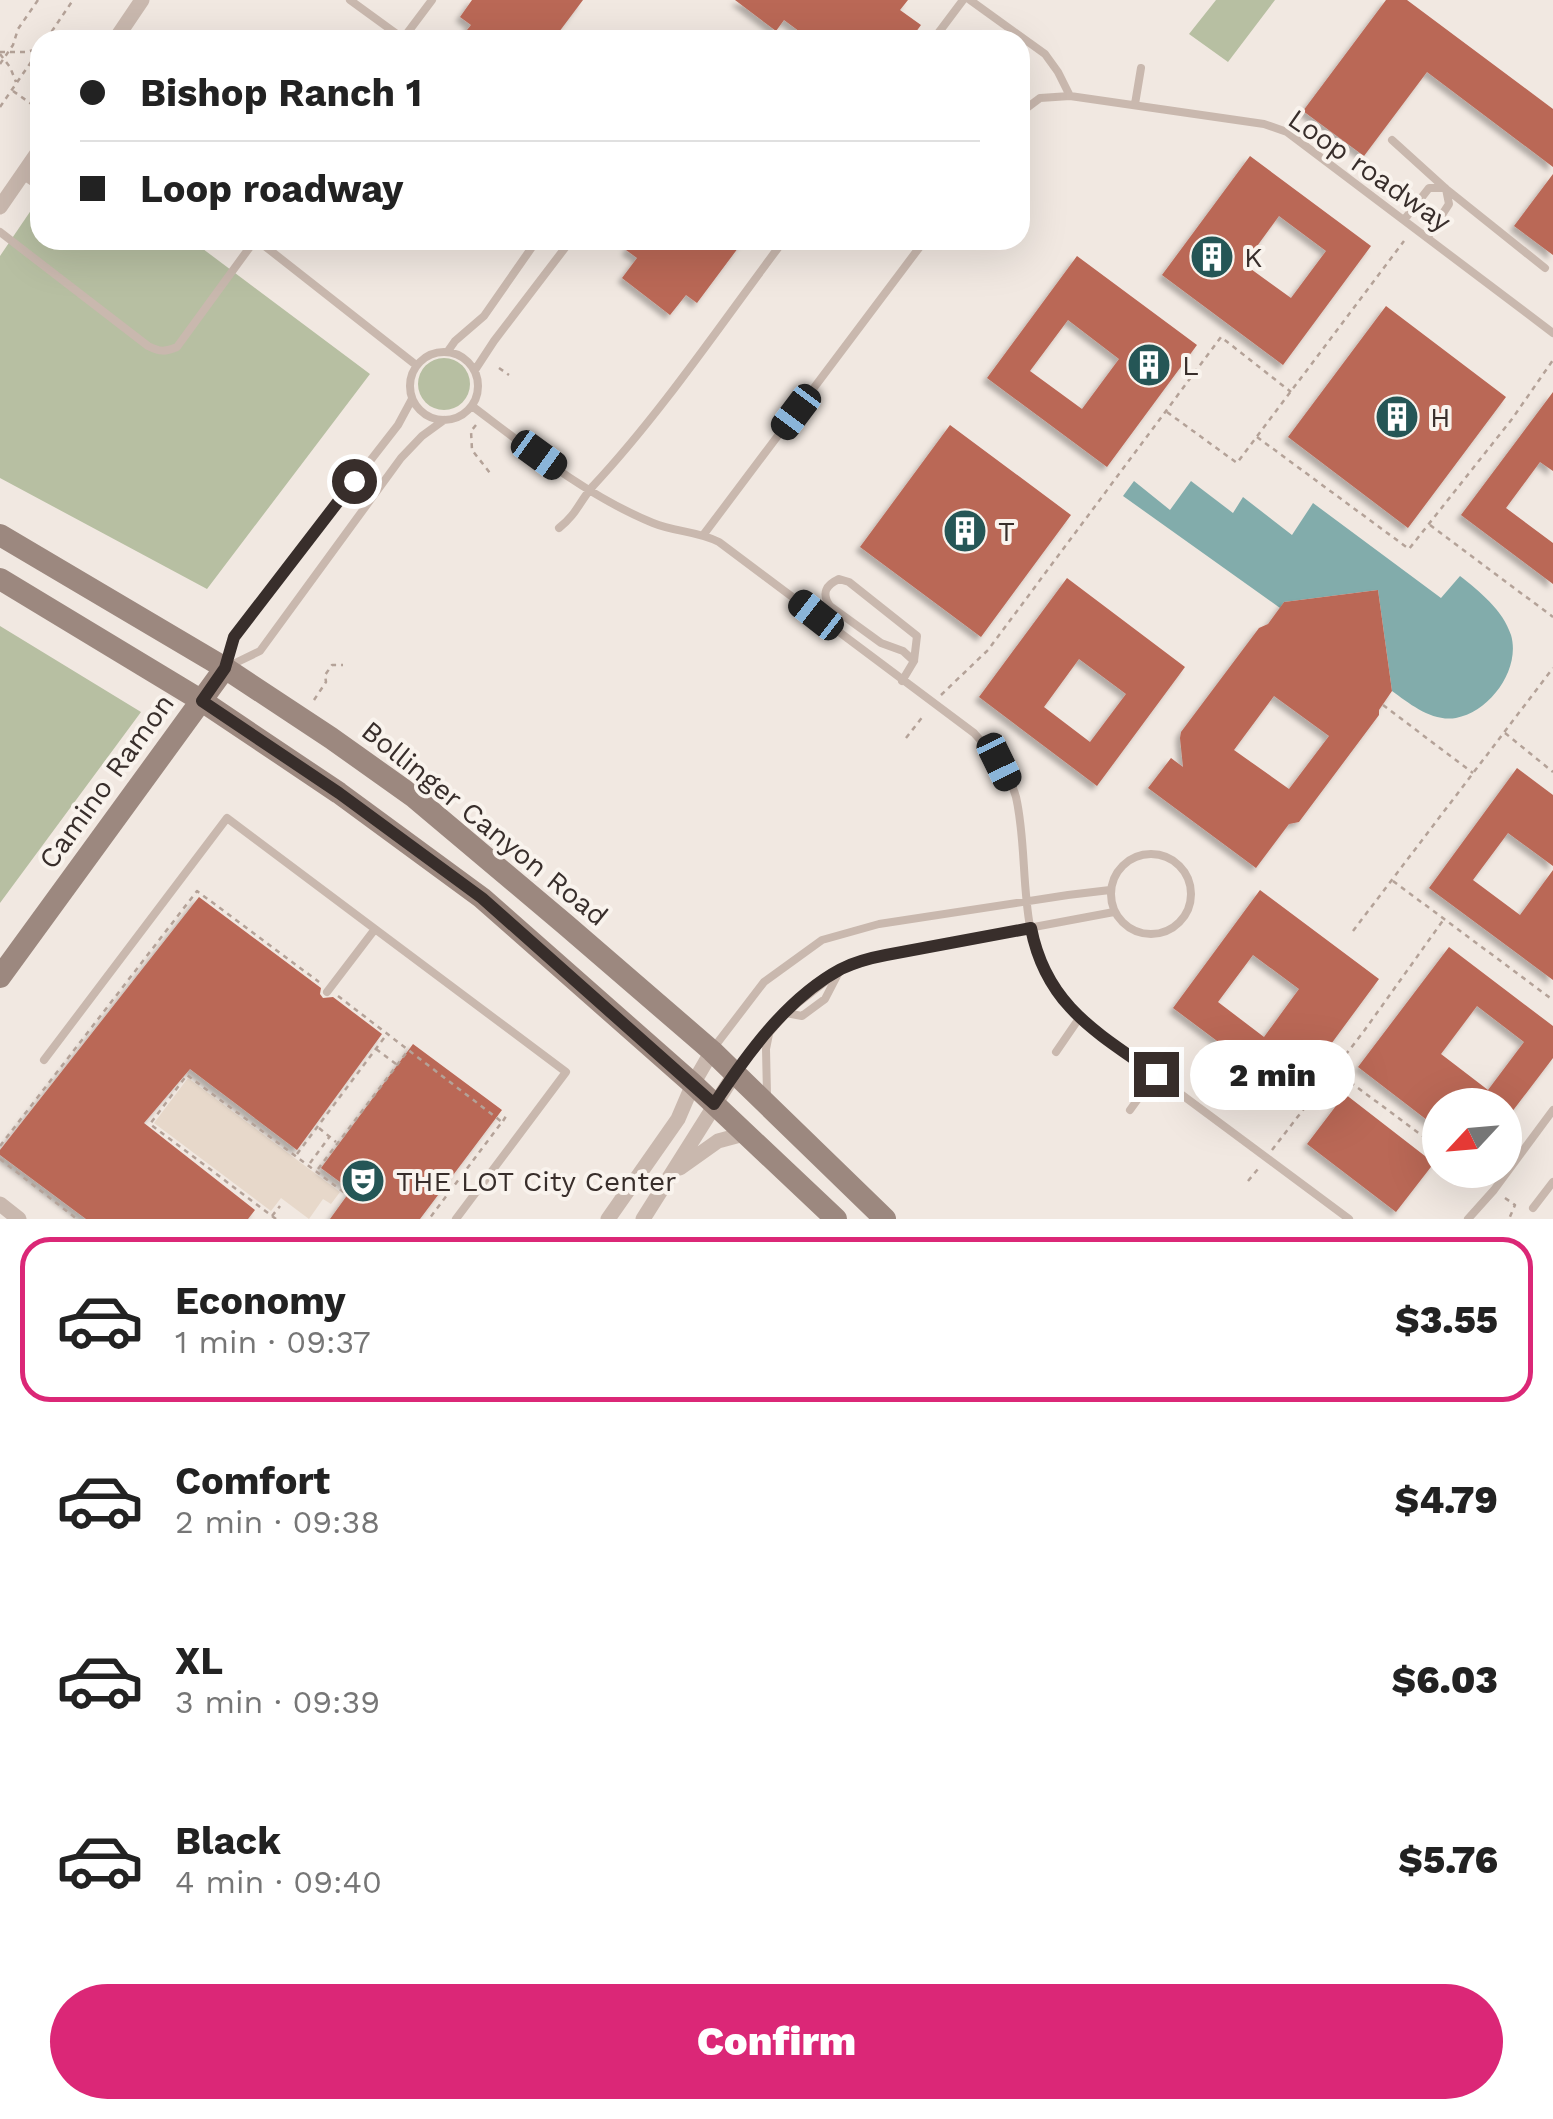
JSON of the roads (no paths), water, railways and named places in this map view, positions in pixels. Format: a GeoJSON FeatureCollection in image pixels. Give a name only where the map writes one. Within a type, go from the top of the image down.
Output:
{"type":"FeatureCollection","features":[{"type":"Feature","properties":{"kind":"main road","name":"Bollinger Canyon Road"},"geometry":{"type":"LineString","coordinates":[[0,535],[225,668],[414,798],[735,1072],[885,1219]]}},
{"type":"Feature","properties":{"kind":"main road"},"geometry":{"type":"LineString","coordinates":[[0,579],[202,701],[339,793],[482,898],[693,1084],[836,1219]]}},
{"type":"Feature","properties":{"kind":"main road","name":"Camino Ramon"},"geometry":{"type":"LineString","coordinates":[[0,978],[225,668]]}},
{"type":"Feature","properties":{"kind":"street"},"geometry":{"type":"LineString","coordinates":[[122,30],[142,0]]}},
{"type":"Feature","properties":{"kind":"street"},"geometry":{"type":"LineString","coordinates":[[0,206],[30,163]]}},
{"type":"Feature","properties":{"kind":"street"},"geometry":{"type":"LineString","coordinates":[[608,1219],[678,1120],[712,1052]]}},
{"type":"Feature","properties":{"kind":"street"},"geometry":{"type":"LineString","coordinates":[[643,1219],[735,1072]]}},
{"type":"Feature","properties":{"kind":"street"},"geometry":{"type":"LineString","coordinates":[[670,1177],[718,1141],[744,1134]]}},
{"type":"Feature","properties":{"kind":"street"},"geometry":{"type":"LineString","coordinates":[[0,1204],[19,1219]]}},
{"type":"Feature","properties":{"kind":"lane"},"geometry":{"type":"LineString","coordinates":[[350,0],[391,30]]}},
{"type":"Feature","properties":{"kind":"lane"},"geometry":{"type":"LineString","coordinates":[[410,30],[432,0]]}},
{"type":"Feature","properties":{"kind":"lane"},"geometry":{"type":"LineString","coordinates":[[941,30],[966,0],[1010,30]]}},
{"type":"Feature","properties":{"kind":"lane"},"geometry":{"type":"LineString","coordinates":[[1030,44],[1045,54],[1070,96]]}},
{"type":"Feature","properties":{"kind":"lane"},"geometry":{"type":"LineString","coordinates":[[1136,104],[1141,68]]}},
{"type":"Feature","properties":{"kind":"lane","name":"Loop roadway"},"geometry":{"type":"LineString","coordinates":[[1030,106],[1040,98],[1070,96],[1264,124],[1286,132],[1553,333]]}},
{"type":"Feature","properties":{"kind":"lane"},"geometry":{"type":"LineString","coordinates":[[1392,140],[1545,268]]}},
{"type":"Feature","properties":{"kind":"lane"},"geometry":{"type":"LineString","coordinates":[[22,175],[30,180]]}},
{"type":"Feature","properties":{"kind":"lane"},"geometry":{"type":"LineString","coordinates":[[1404,220],[1430,188],[1445,188]]}},
{"type":"Feature","properties":{"kind":"lane"},"geometry":{"type":"LineString","coordinates":[[1427,238],[1449,204],[1445,188]]}},
{"type":"Feature","properties":{"kind":"lane"},"geometry":{"type":"LineString","coordinates":[[0,232],[148,346],[166,352],[177,346],[249,250]]}},
{"type":"Feature","properties":{"kind":"lane"},"geometry":{"type":"LineString","coordinates":[[269,250],[416,365]]}},
{"type":"Feature","properties":{"kind":"lane"},"geometry":{"type":"LineString","coordinates":[[448,352],[484,316],[530,250]]}},
{"type":"Feature","properties":{"kind":"lane"},"geometry":{"type":"LineString","coordinates":[[475,370],[563,250]]}},
{"type":"Feature","properties":{"kind":"lane"},"geometry":{"type":"LineString","coordinates":[[559,528],[572,518],[589,491],[620,458],[776,250]]}},
{"type":"Feature","properties":{"kind":"lane"},"geometry":{"type":"LineString","coordinates":[[704,534],[917,250]]}},
{"type":"Feature","properties":{"kind":"lane"},"geometry":{"type":"LineString","coordinates":[[225,668],[260,651],[401,458],[422,436],[472,406],[478,392],[475,370],[462,356],[448,352],[431,354],[416,365],[410,383],[418,409],[444,420]]}},
{"type":"Feature","properties":{"kind":"lane"},"geometry":{"type":"LineString","coordinates":[[225,668],[234,637],[398,425],[412,399]]}},
{"type":"Feature","properties":{"kind":"lane"},"geometry":{"type":"LineString","coordinates":[[472,406],[589,491],[657,525],[704,534],[720,542],[974,734],[999,762],[1015,795],[1036,952],[1050,983],[1069,1008],[1349,1219]]}},
{"type":"Feature","properties":{"kind":"lane"},"geometry":{"type":"LineString","coordinates":[[902,681],[914,661],[917,636],[849,582],[839,579],[827,586],[826,600],[830,606],[881,643],[904,650],[914,661]]}},
{"type":"Feature","properties":{"kind":"lane"},"geometry":{"type":"LineString","coordinates":[[44,1060],[226,818],[566,1072],[456,1219]]}},
{"type":"Feature","properties":{"kind":"lane"},"geometry":{"type":"LineString","coordinates":[[1160,854],[1183,869],[1192,894],[1183,920],[1173,929],[1147,935],[1122,924],[1114,912],[1110,890],[1114,877],[1133,858],[1160,854]]}},
{"type":"Feature","properties":{"kind":"lane"},"geometry":{"type":"LineString","coordinates":[[712,1052],[764,982],[822,940],[879,924],[1110,890]]}},
{"type":"Feature","properties":{"kind":"lane"},"geometry":{"type":"LineString","coordinates":[[735,1072],[786,1013],[840,970],[886,955],[1114,912]]}},
{"type":"Feature","properties":{"kind":"lane"},"geometry":{"type":"LineString","coordinates":[[328,991],[374,929]]}},
{"type":"Feature","properties":{"kind":"lane"},"geometry":{"type":"LineString","coordinates":[[786,1013],[802,1016],[825,999],[840,970]]}},
{"type":"Feature","properties":{"kind":"lane"},"geometry":{"type":"LineString","coordinates":[[1056,1052],[1080,1017]]}},
{"type":"Feature","properties":{"kind":"lane"},"geometry":{"type":"LineString","coordinates":[[767,1104],[766,1049],[770,1030]]}},
{"type":"Feature","properties":{"kind":"lane"},"geometry":{"type":"LineString","coordinates":[[1130,1110],[1156,1074]]}},
{"type":"Feature","properties":{"kind":"lane"},"geometry":{"type":"LineString","coordinates":[[1468,1219],[1552,1113]]}},
{"type":"Feature","properties":{"kind":"lane"},"geometry":{"type":"LineString","coordinates":[[1533,1208],[1553,1182]]}},
{"type":"Feature","properties":{"kind":"water"},"geometry":{"type":"Polygon","coordinates":[[[1134,481],[1170,510],[1191,481],[1233,513],[1243,497],[1292,535],[1313,503],[1441,598],[1460,576],[1490,602],[1507,626],[1513,648],[1507,675],[1491,698],[1469,714],[1447,719],[1422,711],[1392,691],[1378,590],[1284,602],[1280,608],[1123,496],[1134,481]]]}},
{"type":"Feature","properties":{"kind":"place","name":"K"},"geometry":{"type":"Point","coordinates":[1212,257]}},
{"type":"Feature","properties":{"kind":"place","name":"L"},"geometry":{"type":"Point","coordinates":[1149,365]}},
{"type":"Feature","properties":{"kind":"place","name":"H"},"geometry":{"type":"Point","coordinates":[1397,417]}},
{"type":"Feature","properties":{"kind":"place","name":"T"},"geometry":{"type":"Point","coordinates":[965,531]}},
{"type":"Feature","properties":{"kind":"place","name":"THE LOT City Center"},"geometry":{"type":"Point","coordinates":[363,1181]}}]}
